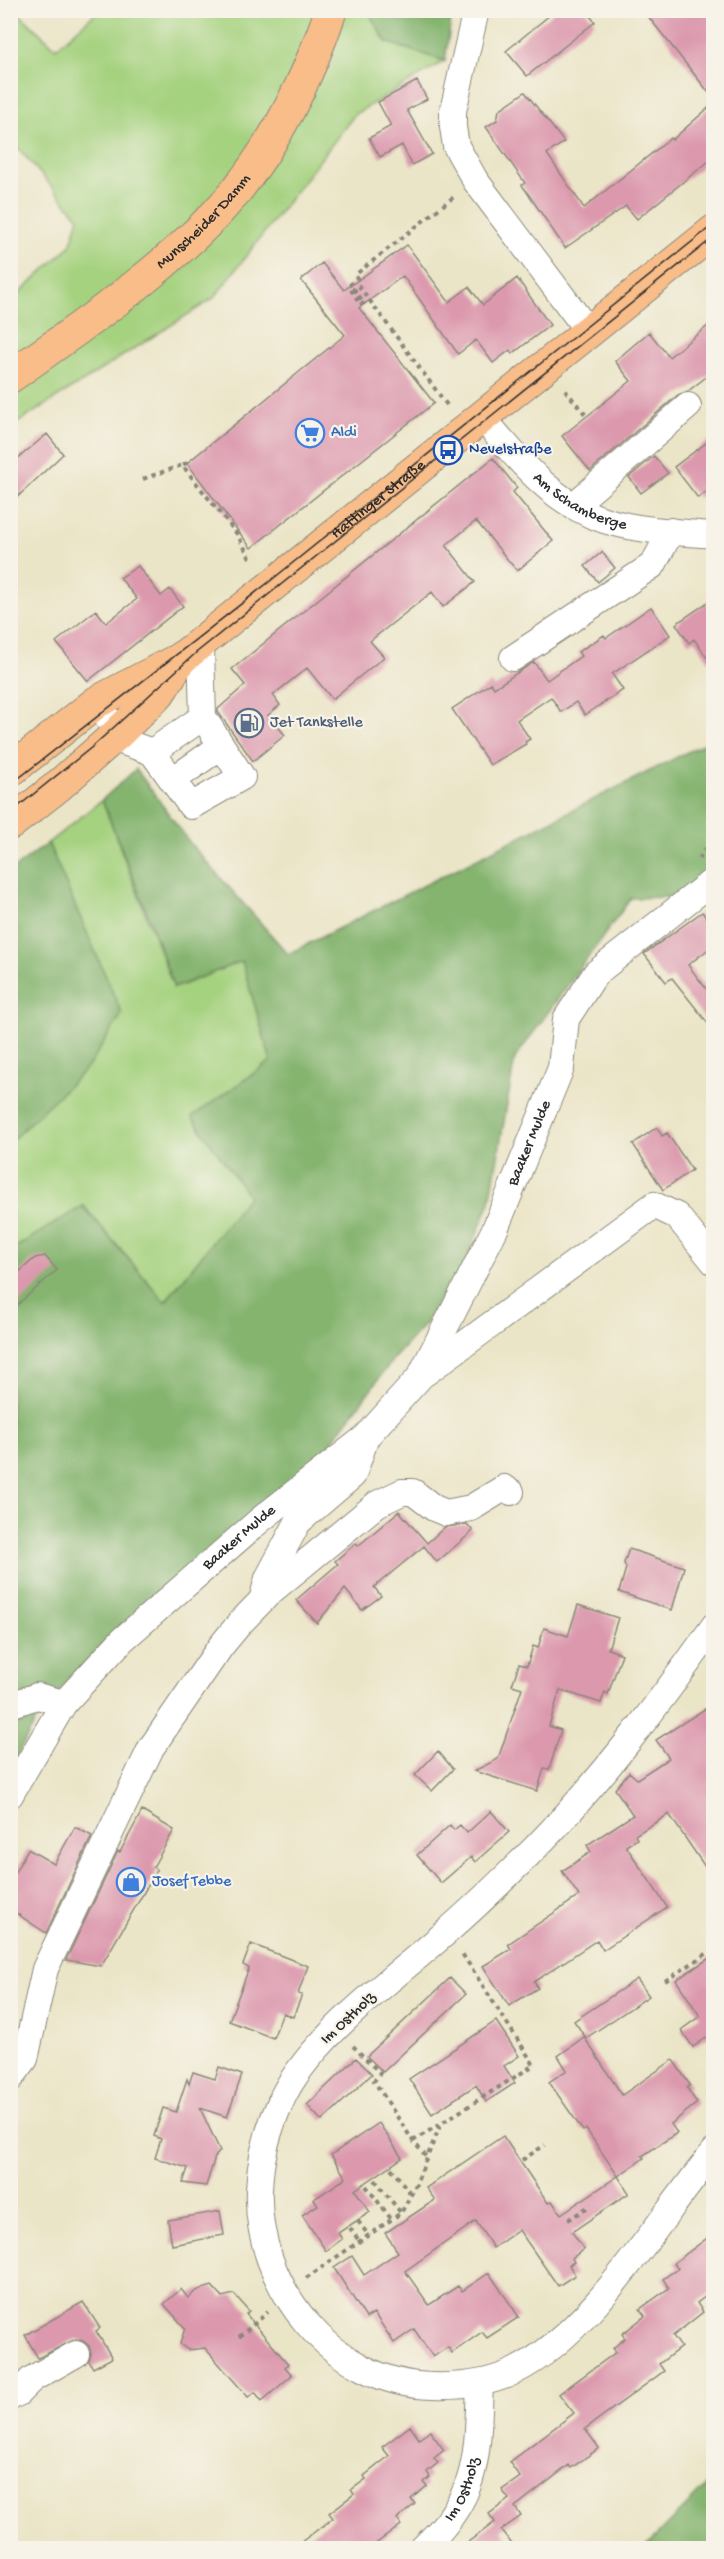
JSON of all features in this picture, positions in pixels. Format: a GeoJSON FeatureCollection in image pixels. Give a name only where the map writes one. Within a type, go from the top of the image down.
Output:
{"type":"FeatureCollection","features":[{"type":"Feature","properties":{"kind":"main road","name":"Munscheider Damm"},"geometry":{"type":"LineString","coordinates":[[10,377],[124,294],[174,254],[213,217],[245,179],[272,141],[315,57],[331,10]]}},
{"type":"Feature","properties":{"kind":"main road","name":"Hattinger Straße"},"geometry":{"type":"LineString","coordinates":[[10,824],[57,787],[117,734],[194,658],[482,417],[714,231]]}},
{"type":"Feature","properties":{"kind":"main road","name":"Hattinger Straße"},"geometry":{"type":"LineString","coordinates":[[10,771],[97,702],[194,658]]}},
{"type":"Feature","properties":{"kind":"street"},"geometry":{"type":"LineString","coordinates":[[476,10],[453,111],[456,146],[475,180],[588,331]]}},
{"type":"Feature","properties":{"kind":"street"},"geometry":{"type":"LineString","coordinates":[[573,506],[688,406]]}},
{"type":"Feature","properties":{"kind":"street","name":"Am Schamberge"},"geometry":{"type":"LineString","coordinates":[[482,417],[535,475],[573,506],[605,520],[651,530],[714,535]]}},
{"type":"Feature","properties":{"kind":"street"},"geometry":{"type":"LineString","coordinates":[[513,658],[653,565],[671,531]]}},
{"type":"Feature","properties":{"kind":"street"},"geometry":{"type":"LineString","coordinates":[[97,702],[123,742],[152,752],[191,806],[242,777],[203,717],[194,658]]}},
{"type":"Feature","properties":{"kind":"street"},"geometry":{"type":"LineString","coordinates":[[152,752],[203,717]]}},
{"type":"Feature","properties":{"kind":"street"},"geometry":{"type":"LineString","coordinates":[[172,780],[221,746]]}},
{"type":"Feature","properties":{"kind":"street","name":"Baaker Mulde"},"geometry":{"type":"LineString","coordinates":[[420,1377],[495,1229],[561,1068],[566,1019],[596,973],[714,880]]}},
{"type":"Feature","properties":{"kind":"street","name":"Baaker Mulde"},"geometry":{"type":"LineString","coordinates":[[10,1795],[64,1703],[122,1640],[260,1520],[366,1437],[420,1377],[654,1205],[677,1216],[714,1262]]}},
{"type":"Feature","properties":{"kind":"street"},"geometry":{"type":"LineString","coordinates":[[261,1603],[268,1578],[298,1522],[353,1475],[366,1437]]}},
{"type":"Feature","properties":{"kind":"street"},"geometry":{"type":"LineString","coordinates":[[10,2079],[25,2059],[45,1969],[151,1748],[221,1646],[240,1623],[270,1592],[377,1504],[402,1492],[417,1493],[434,1508],[446,1513],[471,1508],[504,1488],[511,1492]]}},
{"type":"Feature","properties":{"kind":"street","name":"Im Ostholz"},"geometry":{"type":"LineString","coordinates":[[714,1626],[594,1784],[537,1845],[448,1932],[335,2029],[294,2076],[271,2125],[263,2153],[258,2190],[261,2223],[269,2256],[296,2287],[309,2326],[326,2345],[363,2370],[402,2384],[460,2386],[480,2383],[512,2373],[533,2361],[567,2334],[628,2264],[714,2152]]}},
{"type":"Feature","properties":{"kind":"street"},"geometry":{"type":"LineString","coordinates":[[10,1705],[37,1696],[64,1703]]}},
{"type":"Feature","properties":{"kind":"street"},"geometry":{"type":"LineString","coordinates":[[10,2397],[18,2394],[32,2379],[76,2354]]}},
{"type":"Feature","properties":{"kind":"street","name":"Im Ostholz"},"geometry":{"type":"LineString","coordinates":[[423,2548],[456,2513],[472,2477],[477,2451],[480,2383]]}},
{"type":"Feature","properties":{"kind":"path"},"geometry":{"type":"LineString","coordinates":[[447,405],[359,286],[354,289],[364,303],[360,305],[349,286],[357,278],[355,275],[475,180]]}},
{"type":"Feature","properties":{"kind":"path"},"geometry":{"type":"LineString","coordinates":[[565,390],[586,415]]}},
{"type":"Feature","properties":{"kind":"path"},"geometry":{"type":"LineString","coordinates":[[143,478],[184,464],[237,534],[250,558]]}},
{"type":"Feature","properties":{"kind":"path"},"geometry":{"type":"LineString","coordinates":[[665,1981],[714,1949]]}},
{"type":"Feature","properties":{"kind":"path"},"geometry":{"type":"LineString","coordinates":[[412,2142],[534,2065],[473,1971]]}},
{"type":"Feature","properties":{"kind":"path"},"geometry":{"type":"LineString","coordinates":[[335,2029],[380,2073],[374,2081],[412,2142],[427,2158]]}},
{"type":"Feature","properties":{"kind":"path"},"geometry":{"type":"LineString","coordinates":[[239,2337],[296,2287],[401,2213],[441,2124]]}},
{"type":"Feature","properties":{"kind":"path"},"geometry":{"type":"LineString","coordinates":[[522,2160],[545,2145]]}},
{"type":"Feature","properties":{"kind":"path"},"geometry":{"type":"LineString","coordinates":[[391,2168],[410,2193]]}},
{"type":"Feature","properties":{"kind":"path"},"geometry":{"type":"LineString","coordinates":[[375,2180],[401,2213]]}},
{"type":"Feature","properties":{"kind":"path"},"geometry":{"type":"LineString","coordinates":[[366,2186],[392,2220]]}},
{"type":"Feature","properties":{"kind":"path"},"geometry":{"type":"LineString","coordinates":[[568,2220],[588,2207]]}},
{"type":"Feature","properties":{"kind":"path"},"geometry":{"type":"LineString","coordinates":[[358,2221],[369,2236]]}},
{"type":"Feature","properties":{"kind":"path"},"geometry":{"type":"LineString","coordinates":[[350,2228],[360,2242]]}},
{"type":"Feature","properties":{"kind":"green space"},"geometry":{"type":"Polygon","coordinates":[[[11,11],[16,11],[56,48],[98,11],[368,11],[386,42],[445,61],[355,114],[214,298],[11,427],[11,301],[70,246],[79,218],[11,140],[11,11]]]}},
{"type":"Feature","properties":{"kind":"green space"},"geometry":{"type":"Polygon","coordinates":[[[368,11],[452,11],[445,61],[386,42],[368,11]]]}},
{"type":"Feature","properties":{"kind":"green space"},"geometry":{"type":"Polygon","coordinates":[[[713,739],[713,896],[631,898],[515,1058],[490,1202],[452,1294],[394,1358],[312,1468],[46,1703],[11,1766],[11,1250],[83,1206],[165,1302],[249,1196],[192,1117],[271,1061],[242,961],[174,988],[150,920],[102,800],[136,769],[190,843],[288,954],[713,739]]]}},
{"type":"Feature","properties":{"kind":"green space"},"geometry":{"type":"Polygon","coordinates":[[[102,800],[174,988],[242,961],[271,1061],[192,1117],[249,1196],[165,1302],[84,1206],[11,1250],[11,1141],[122,1014],[48,843],[102,800]]]}},
{"type":"Feature","properties":{"kind":"green space"},"geometry":{"type":"Polygon","coordinates":[[[48,843],[122,1014],[88,1067],[11,1141],[11,871],[48,843]]]}},
{"type":"Feature","properties":{"kind":"green space"},"geometry":{"type":"Polygon","coordinates":[[[713,2479],[713,2548],[644,2548],[713,2479]]]}},
{"type":"Feature","properties":{"kind":"building"},"geometry":{"type":"Polygon","coordinates":[[[556,10],[585,10],[595,22],[527,76],[506,51],[556,10]]]}},
{"type":"Feature","properties":{"kind":"building"},"geometry":{"type":"Polygon","coordinates":[[[643,10],[707,10],[714,18],[714,99],[643,10]]]}},
{"type":"Feature","properties":{"kind":"building"},"geometry":{"type":"Polygon","coordinates":[[[417,81],[427,99],[407,110],[432,154],[412,165],[402,145],[380,157],[369,138],[391,126],[378,102],[417,81]]]}},
{"type":"Feature","properties":{"kind":"building"},"geometry":{"type":"Polygon","coordinates":[[[525,92],[564,142],[547,154],[584,208],[671,138],[672,140],[714,103],[714,157],[637,219],[626,206],[565,248],[522,185],[525,183],[486,127],[497,120],[499,110],[525,92]]]}},
{"type":"Feature","properties":{"kind":"building","name":"Aldi"},"geometry":{"type":"Polygon","coordinates":[[[407,245],[449,302],[469,287],[483,305],[517,278],[550,325],[512,354],[510,350],[493,363],[476,340],[458,354],[403,276],[359,308],[434,403],[251,548],[187,463],[345,335],[301,280],[322,263],[344,290],[407,245]]]}},
{"type":"Feature","properties":{"kind":"building"},"geometry":{"type":"Polygon","coordinates":[[[714,321],[714,371],[688,391],[678,395],[590,471],[562,436],[631,381],[615,361],[649,332],[669,357],[714,321]]]}},
{"type":"Feature","properties":{"kind":"building"},"geometry":{"type":"Polygon","coordinates":[[[47,434],[63,454],[10,504],[10,465],[47,434]]]}},
{"type":"Feature","properties":{"kind":"building"},"geometry":{"type":"Polygon","coordinates":[[[714,437],[714,486],[698,498],[674,467],[714,437]]]}},
{"type":"Feature","properties":{"kind":"building"},"geometry":{"type":"Polygon","coordinates":[[[654,456],[668,473],[641,493],[629,477],[654,456]]]}},
{"type":"Feature","properties":{"kind":"building"},"geometry":{"type":"Polygon","coordinates":[[[493,458],[517,488],[513,492],[553,541],[517,571],[476,521],[446,545],[475,582],[443,607],[432,592],[370,641],[384,657],[332,699],[307,668],[273,695],[280,705],[268,715],[285,735],[253,761],[218,712],[218,709],[245,685],[232,669],[493,458]]]}},
{"type":"Feature","properties":{"kind":"building"},"geometry":{"type":"Polygon","coordinates":[[[602,552],[615,568],[598,582],[585,566],[602,552]]]}},
{"type":"Feature","properties":{"kind":"building"},"geometry":{"type":"Polygon","coordinates":[[[138,566],[161,596],[170,589],[183,606],[88,681],[56,642],[96,610],[106,623],[137,599],[120,578],[138,566]]]}},
{"type":"Feature","properties":{"kind":"building"},"geometry":{"type":"Polygon","coordinates":[[[714,598],[714,668],[694,639],[689,643],[676,624],[714,598]]]}},
{"type":"Feature","properties":{"kind":"building"},"geometry":{"type":"Polygon","coordinates":[[[651,607],[670,635],[612,674],[623,690],[585,715],[576,702],[561,712],[551,697],[517,720],[530,739],[525,742],[526,744],[490,765],[452,709],[491,683],[494,688],[534,662],[547,680],[581,656],[578,652],[604,635],[606,638],[651,607]]]}},
{"type":"Feature","properties":{"kind":"building"},"geometry":{"type":"Polygon","coordinates":[[[702,912],[714,927],[714,945],[688,965],[714,999],[714,1031],[672,978],[666,982],[644,954],[702,912]]]}},
{"type":"Feature","properties":{"kind":"building"},"geometry":{"type":"Polygon","coordinates":[[[657,1127],[662,1136],[667,1133],[692,1170],[663,1190],[633,1144],[657,1127]]]}},
{"type":"Feature","properties":{"kind":"building"},"geometry":{"type":"Polygon","coordinates":[[[45,1256],[57,1270],[10,1311],[10,1280],[35,1258],[45,1256]]]}},
{"type":"Feature","properties":{"kind":"building"},"geometry":{"type":"Polygon","coordinates":[[[399,1511],[427,1543],[445,1527],[467,1524],[473,1531],[437,1562],[424,1546],[374,1587],[381,1596],[362,1610],[345,1589],[317,1623],[296,1600],[338,1564],[335,1561],[356,1543],[358,1546],[399,1511]]]}},
{"type":"Feature","properties":{"kind":"building"},"geometry":{"type":"Polygon","coordinates":[[[629,1549],[684,1567],[672,1610],[619,1592],[629,1549]]]}},
{"type":"Feature","properties":{"kind":"building"},"geometry":{"type":"Polygon","coordinates":[[[578,1605],[618,1618],[608,1649],[622,1654],[608,1694],[605,1692],[601,1703],[560,1690],[549,1726],[561,1730],[549,1770],[544,1769],[537,1791],[474,1771],[498,1759],[522,1688],[512,1685],[519,1664],[527,1666],[533,1646],[538,1648],[544,1628],[568,1636],[578,1605]]]}},
{"type":"Feature","properties":{"kind":"building"},"geometry":{"type":"Polygon","coordinates":[[[714,1703],[714,1880],[669,1814],[635,1835],[637,1839],[626,1846],[667,1907],[603,1950],[597,1940],[534,1982],[538,1988],[509,2006],[483,1966],[511,1949],[508,1944],[579,1896],[562,1871],[591,1852],[587,1845],[633,1815],[615,1789],[629,1772],[637,1779],[669,1758],[656,1740],[714,1703]]]}},
{"type":"Feature","properties":{"kind":"building"},"geometry":{"type":"Polygon","coordinates":[[[438,1751],[453,1769],[432,1791],[415,1775],[438,1751]]]}},
{"type":"Feature","properties":{"kind":"building"},"geometry":{"type":"Polygon","coordinates":[[[142,1811],[174,1830],[153,1867],[157,1870],[101,1966],[66,1960],[118,1851],[120,1852],[142,1811]]]}},
{"type":"Feature","properties":{"kind":"building"},"geometry":{"type":"Polygon","coordinates":[[[491,1811],[509,1832],[475,1862],[471,1857],[441,1883],[417,1855],[450,1825],[454,1830],[460,1825],[467,1833],[491,1811]]]}},
{"type":"Feature","properties":{"kind":"building"},"geometry":{"type":"Polygon","coordinates":[[[75,1827],[92,1836],[46,1933],[10,1909],[10,1881],[28,1849],[54,1864],[75,1827]]]}},
{"type":"Feature","properties":{"kind":"building"},"geometry":{"type":"Polygon","coordinates":[[[251,1944],[308,1966],[298,1994],[302,1995],[293,2017],[283,2013],[273,2038],[229,2021],[249,1968],[243,1965],[251,1944]]]}},
{"type":"Feature","properties":{"kind":"building"},"geometry":{"type":"Polygon","coordinates":[[[714,1955],[714,2036],[712,2034],[693,2047],[681,2030],[700,2016],[676,1980],[714,1955]]]}},
{"type":"Feature","properties":{"kind":"building"},"geometry":{"type":"Polygon","coordinates":[[[450,1978],[466,1994],[383,2072],[367,2056],[450,1978]]]}},
{"type":"Feature","properties":{"kind":"building"},"geometry":{"type":"Polygon","coordinates":[[[637,1979],[649,1996],[586,2038],[574,2021],[637,1979]]]}},
{"type":"Feature","properties":{"kind":"building"},"geometry":{"type":"Polygon","coordinates":[[[496,2021],[519,2056],[504,2066],[515,2083],[486,2102],[476,2085],[432,2114],[409,2079],[496,2021]]]}},
{"type":"Feature","properties":{"kind":"building"},"geometry":{"type":"Polygon","coordinates":[[[584,2037],[622,2095],[673,2060],[690,2085],[687,2088],[697,2103],[671,2124],[677,2133],[642,2156],[644,2158],[618,2176],[586,2129],[583,2131],[549,2082],[567,2070],[558,2056],[584,2037]]]}},
{"type":"Feature","properties":{"kind":"building"},"geometry":{"type":"Polygon","coordinates":[[[356,2058],[372,2074],[322,2121],[307,2105],[356,2058]]]}},
{"type":"Feature","properties":{"kind":"building"},"geometry":{"type":"Polygon","coordinates":[[[219,2067],[242,2075],[227,2117],[200,2108],[220,2151],[215,2157],[206,2186],[183,2183],[188,2168],[155,2158],[161,2139],[154,2136],[163,2108],[176,2112],[187,2079],[189,2084],[193,2072],[215,2079],[219,2067]]]}},
{"type":"Feature","properties":{"kind":"building"},"geometry":{"type":"Polygon","coordinates":[[[379,2123],[402,2158],[355,2190],[370,2212],[338,2233],[342,2239],[326,2251],[302,2215],[318,2205],[314,2199],[346,2178],[331,2155],[379,2123]]]}},
{"type":"Feature","properties":{"kind":"building"},"geometry":{"type":"Polygon","coordinates":[[[503,2136],[548,2203],[552,2201],[561,2214],[618,2176],[629,2193],[572,2232],[584,2249],[572,2258],[574,2262],[569,2265],[575,2275],[558,2286],[519,2230],[493,2248],[476,2221],[405,2271],[429,2305],[458,2286],[462,2291],[489,2273],[519,2317],[487,2338],[482,2332],[452,2353],[448,2347],[433,2357],[414,2329],[394,2343],[374,2313],[366,2318],[334,2268],[352,2256],[364,2275],[398,2252],[385,2233],[435,2200],[426,2188],[503,2136]]]}},
{"type":"Feature","properties":{"kind":"building"},"geometry":{"type":"Polygon","coordinates":[[[220,2211],[224,2235],[172,2245],[168,2220],[220,2211]]]}},
{"type":"Feature","properties":{"kind":"building"},"geometry":{"type":"Polygon","coordinates":[[[714,2233],[714,2290],[697,2303],[703,2312],[673,2336],[681,2347],[659,2364],[664,2371],[585,2429],[599,2448],[571,2468],[569,2465],[515,2507],[521,2516],[501,2530],[515,2548],[460,2548],[495,2522],[489,2514],[509,2499],[502,2490],[520,2477],[509,2462],[574,2413],[559,2394],[616,2352],[613,2348],[625,2338],[622,2334],[645,2316],[640,2309],[669,2288],[663,2279],[678,2268],[674,2263],[714,2233]]]}},
{"type":"Feature","properties":{"kind":"building"},"geometry":{"type":"Polygon","coordinates":[[[212,2286],[222,2297],[234,2294],[249,2311],[246,2314],[288,2364],[285,2367],[292,2375],[262,2401],[255,2392],[248,2397],[205,2348],[188,2350],[180,2344],[185,2328],[164,2304],[181,2289],[188,2298],[196,2291],[212,2286]]]}},
{"type":"Feature","properties":{"kind":"building"},"geometry":{"type":"Polygon","coordinates":[[[83,2302],[100,2328],[96,2331],[112,2358],[93,2368],[89,2361],[91,2354],[89,2346],[76,2339],[38,2358],[25,2335],[83,2302]]]}},
{"type":"Feature","properties":{"kind":"building"},"geometry":{"type":"Polygon","coordinates":[[[410,2426],[419,2439],[430,2431],[444,2450],[434,2458],[438,2463],[427,2472],[430,2477],[424,2482],[427,2486],[411,2499],[415,2504],[397,2519],[401,2525],[370,2548],[293,2548],[333,2518],[329,2513],[354,2494],[351,2490],[366,2479],[364,2476],[389,2456],[382,2447],[410,2426]]]}},
{"type":"Feature","properties":{"kind":"tram line"},"geometry":{"type":"LineString","coordinates":[[10,785],[269,582],[714,224]]}},
{"type":"Feature","properties":{"kind":"tram line"},"geometry":{"type":"LineString","coordinates":[[10,813],[92,747],[197,652],[714,237]]}},
{"type":"Feature","properties":{"kind":"place","name":"Aldi"},"geometry":{"type":"Point","coordinates":[310,433]}},
{"type":"Feature","properties":{"kind":"place","name":"Nevelstraße"},"geometry":{"type":"Point","coordinates":[448,450]}},
{"type":"Feature","properties":{"kind":"place","name":"Jet Tankstelle"},"geometry":{"type":"Point","coordinates":[249,723]}},
{"type":"Feature","properties":{"kind":"place","name":"Josef Tebbe"},"geometry":{"type":"Point","coordinates":[131,1882]}}]}
